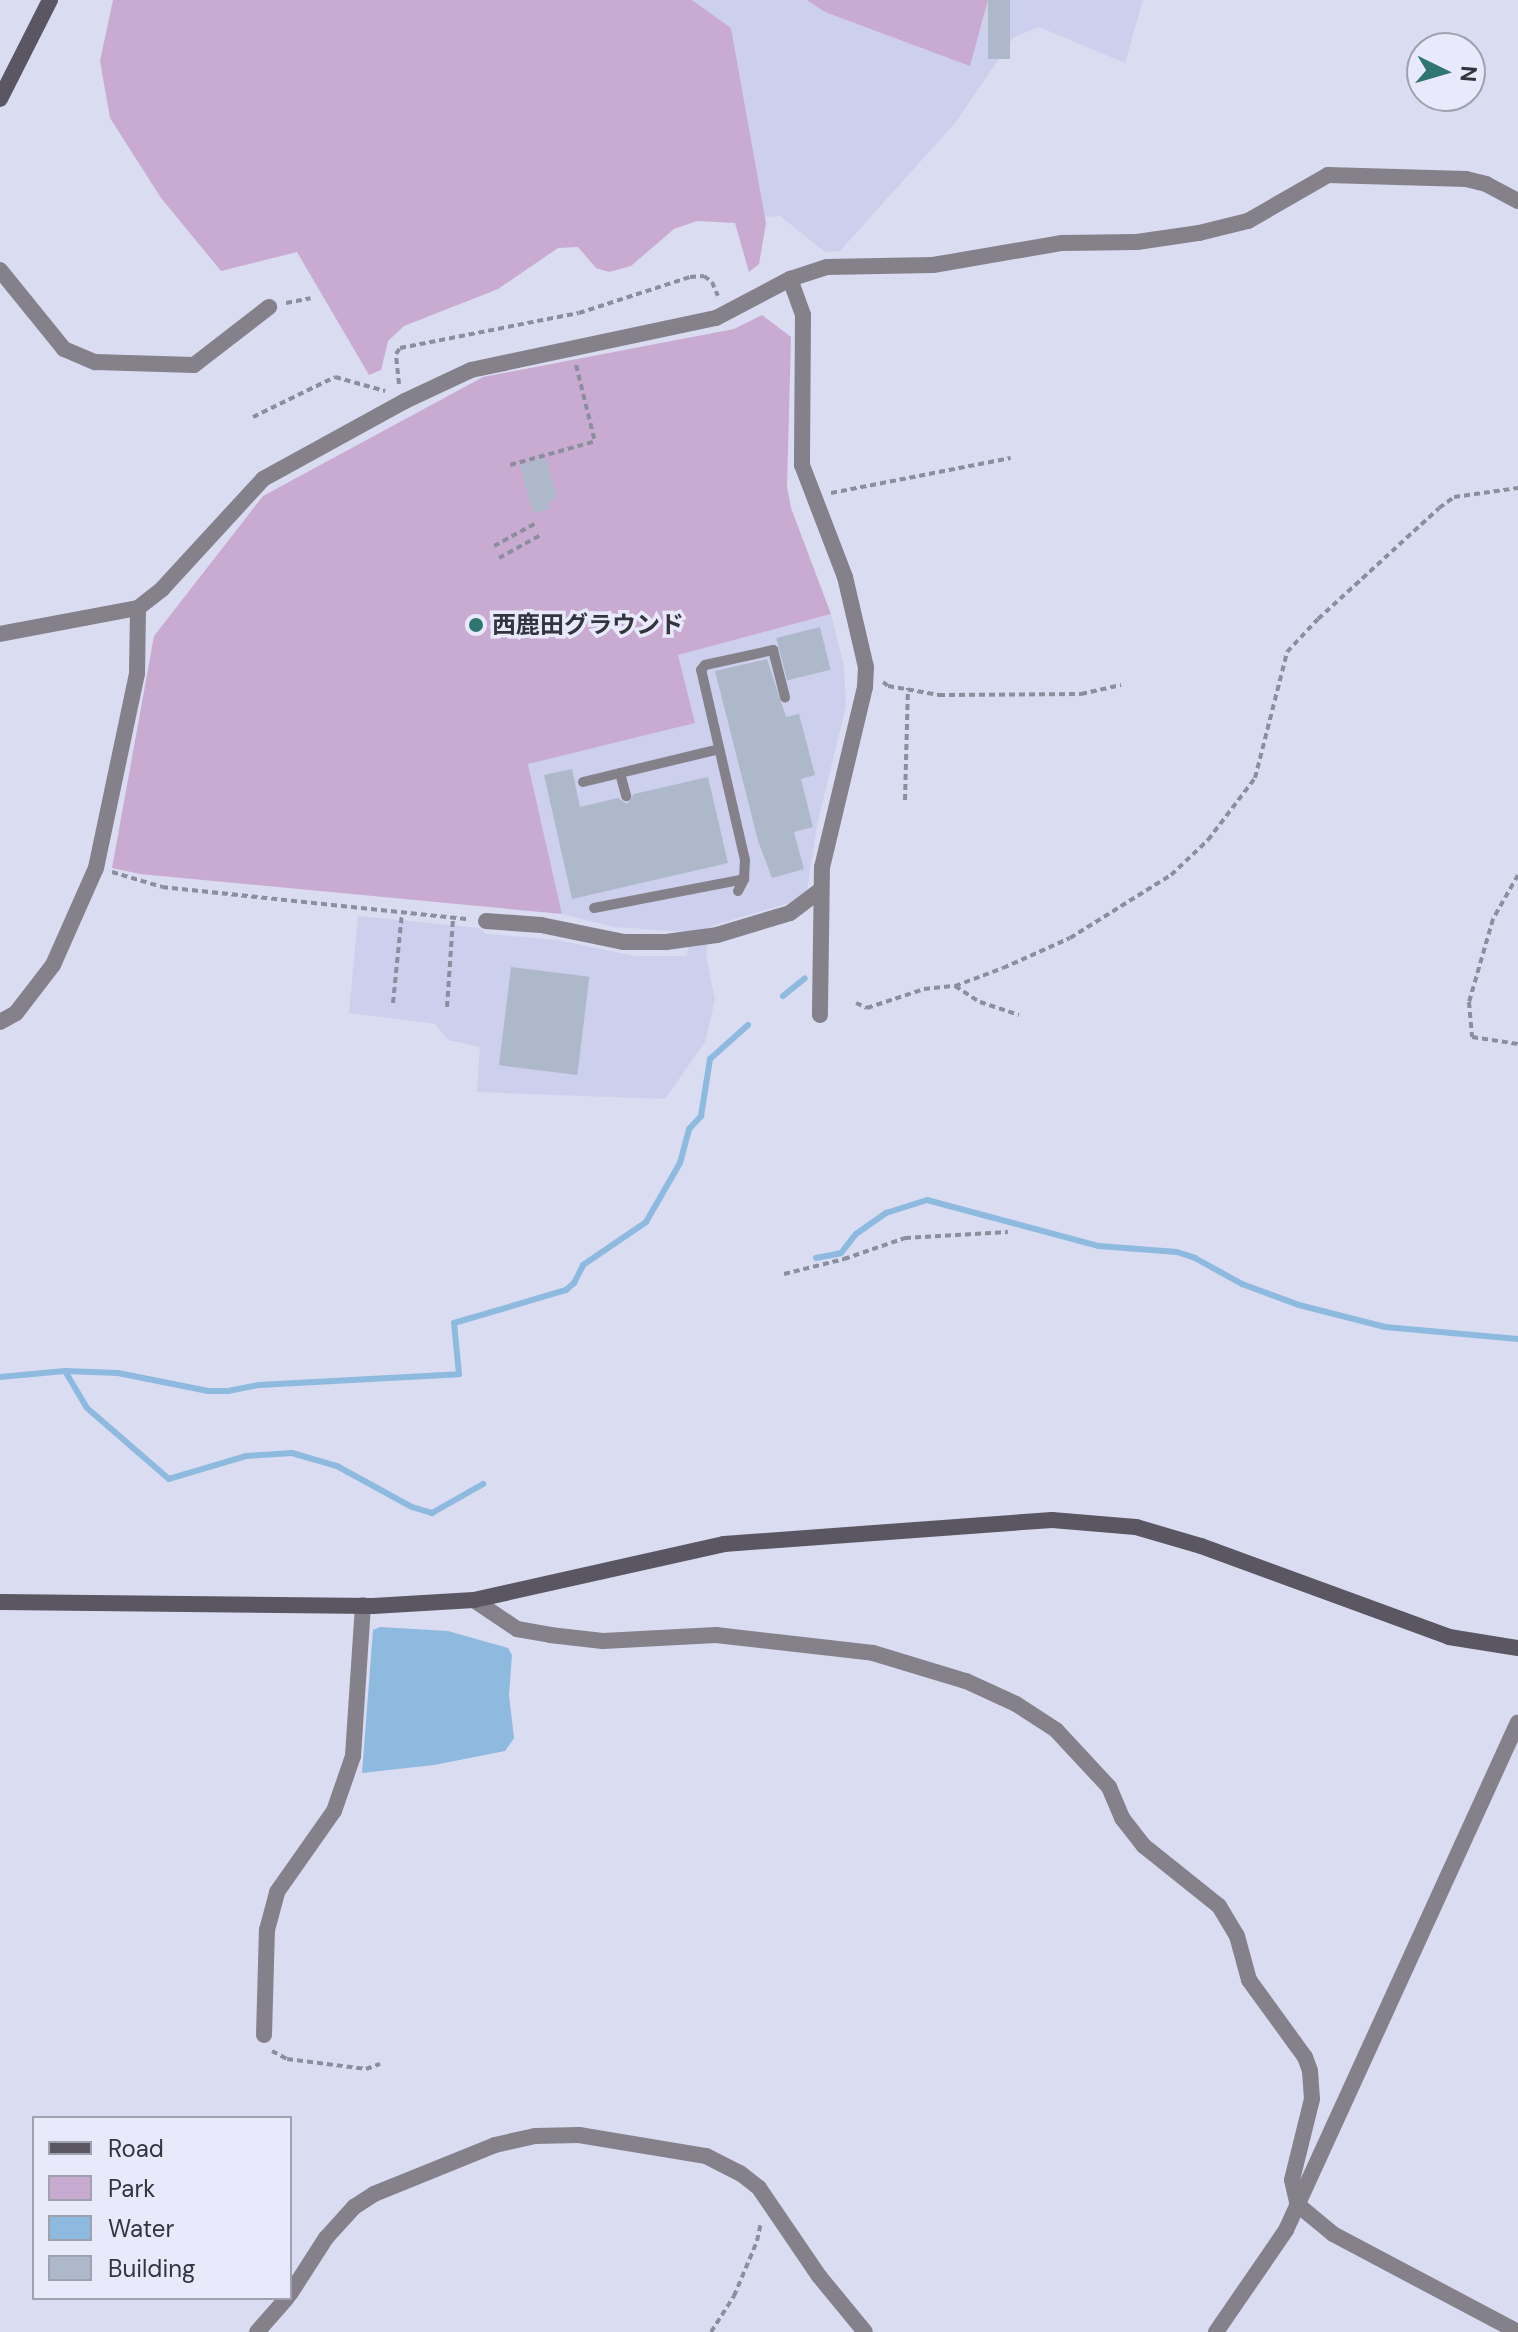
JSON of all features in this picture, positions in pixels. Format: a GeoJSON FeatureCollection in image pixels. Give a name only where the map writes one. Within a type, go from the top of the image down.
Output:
{"type":"FeatureCollection","features":[{"type":"Feature","properties":{"kind":"street"},"geometry":{"type":"LineString","coordinates":[[0,99],[50,0]]}},
{"type":"Feature","properties":{"kind":"street"},"geometry":{"type":"LineString","coordinates":[[0,634],[138,608],[162,589],[263,479],[402,396],[471,370],[727,313],[790,279],[827,267],[933,265],[1062,243],[1137,242],[1199,233],[1248,221],[1328,175],[1466,179],[1486,184],[1518,201]]}},
{"type":"Feature","properties":{"kind":"street"},"geometry":{"type":"LineString","coordinates":[[0,270],[64,349],[95,362],[194,365],[269,307]]}},
{"type":"Feature","properties":{"kind":"street"},"geometry":{"type":"LineString","coordinates":[[790,279],[803,315],[802,465],[845,577],[866,667],[865,687],[826,840],[820,890],[820,1015]]}},
{"type":"Feature","properties":{"kind":"street"},"geometry":{"type":"LineString","coordinates":[[0,1022],[16,1013],[53,965],[96,868],[137,673],[138,608]]}},
{"type":"Feature","properties":{"kind":"street"},"geometry":{"type":"LineString","coordinates":[[486,921],[541,925],[624,942],[666,942],[717,935],[790,913],[820,890]]}},
{"type":"Feature","properties":{"kind":"street"},"geometry":{"type":"LineString","coordinates":[[0,1602],[363,1605],[474,1600],[724,1544],[1052,1520],[1136,1527],[1201,1546],[1449,1637],[1518,1648]]}},
{"type":"Feature","properties":{"kind":"street"},"geometry":{"type":"LineString","coordinates":[[474,1600],[517,1629],[550,1635],[603,1641],[716,1635],[873,1653],[966,1681],[1016,1704],[1056,1730],[1109,1787],[1122,1818],[1144,1846],[1219,1906],[1237,1936],[1249,1980],[1305,2057],[1310,2071],[1312,2099],[1292,2180],[1298,2205],[1333,2234],[1518,2332]]}},
{"type":"Feature","properties":{"kind":"street"},"geometry":{"type":"LineString","coordinates":[[264,2035],[267,1930],[277,1892],[334,1811],[353,1756],[363,1605]]}},
{"type":"Feature","properties":{"kind":"street"},"geometry":{"type":"LineString","coordinates":[[1216,2332],[1258,2274],[1298,2205],[1518,1722]]}},
{"type":"Feature","properties":{"kind":"street"},"geometry":{"type":"LineString","coordinates":[[292,2291],[326,2238],[354,2207],[374,2194],[464,2157],[525,2137],[579,2135],[706,2156],[740,2173],[759,2188],[819,2276],[865,2332]]}},
{"type":"Feature","properties":{"kind":"street"},"geometry":{"type":"LineString","coordinates":[[257,2332],[285,2300]]}},
{"type":"Feature","properties":{"kind":"lane"},"geometry":{"type":"LineString","coordinates":[[738,891],[744,879],[745,860],[701,670],[705,665],[773,650],[785,697]]}},
{"type":"Feature","properties":{"kind":"lane"},"geometry":{"type":"LineString","coordinates":[[583,782],[719,749]]}},
{"type":"Feature","properties":{"kind":"lane"},"geometry":{"type":"LineString","coordinates":[[620,773],[626,796]]}},
{"type":"Feature","properties":{"kind":"lane"},"geometry":{"type":"LineString","coordinates":[[594,908],[744,879]]}},
{"type":"Feature","properties":{"kind":"path"},"geometry":{"type":"LineString","coordinates":[[253,417],[335,377],[368,389],[402,396],[396,360],[400,348],[579,313],[690,277],[704,276],[712,282],[727,313]]}},
{"type":"Feature","properties":{"kind":"path"},"geometry":{"type":"LineString","coordinates":[[269,307],[311,298]]}},
{"type":"Feature","properties":{"kind":"path"},"geometry":{"type":"LineString","coordinates":[[510,465],[596,442],[576,363]]}},
{"type":"Feature","properties":{"kind":"path"},"geometry":{"type":"LineString","coordinates":[[813,497],[1011,458]]}},
{"type":"Feature","properties":{"kind":"path"},"geometry":{"type":"LineString","coordinates":[[856,1003],[867,1008],[924,989],[955,986],[1070,938],[1171,875],[1208,840],[1255,778],[1287,652],[1318,619],[1454,497],[1518,488]]}},
{"type":"Feature","properties":{"kind":"path"},"geometry":{"type":"LineString","coordinates":[[494,546],[536,523]]}},
{"type":"Feature","properties":{"kind":"path"},"geometry":{"type":"LineString","coordinates":[[499,558],[539,536]]}},
{"type":"Feature","properties":{"kind":"path"},"geometry":{"type":"LineString","coordinates":[[866,667],[888,686],[939,695],[1081,694],[1121,685]]}},
{"type":"Feature","properties":{"kind":"path"},"geometry":{"type":"LineString","coordinates":[[905,800],[908,688]]}},
{"type":"Feature","properties":{"kind":"path"},"geometry":{"type":"LineString","coordinates":[[96,868],[162,887],[486,921]]}},
{"type":"Feature","properties":{"kind":"path"},"geometry":{"type":"LineString","coordinates":[[1518,875],[1493,919],[1469,1002],[1472,1037],[1518,1044]]}},
{"type":"Feature","properties":{"kind":"path"},"geometry":{"type":"LineString","coordinates":[[393,1003],[402,913]]}},
{"type":"Feature","properties":{"kind":"path"},"geometry":{"type":"LineString","coordinates":[[447,1007],[453,918]]}},
{"type":"Feature","properties":{"kind":"path"},"geometry":{"type":"LineString","coordinates":[[955,986],[980,1002],[1019,1015]]}},
{"type":"Feature","properties":{"kind":"path"},"geometry":{"type":"LineString","coordinates":[[784,1274],[844,1259],[905,1238],[1008,1232]]}},
{"type":"Feature","properties":{"kind":"path"},"geometry":{"type":"LineString","coordinates":[[264,2035],[267,2046],[287,2059],[366,2069],[380,2064]]}},
{"type":"Feature","properties":{"kind":"path"},"geometry":{"type":"LineString","coordinates":[[711,2332],[734,2296],[757,2241],[761,2219],[772,2208]]}},
{"type":"Feature","properties":{"kind":"shaded area"},"geometry":{"type":"Polygon","coordinates":[[[692,0],[1143,0],[1125,63],[1039,27],[1014,37],[955,123],[840,251],[825,252],[780,216],[765,217],[731,28],[692,0]]]}},
{"type":"Feature","properties":{"kind":"shaded area"},"geometry":{"type":"Polygon","coordinates":[[[831,614],[844,666],[846,706],[817,825],[806,898],[711,926],[706,954],[715,1000],[705,1042],[665,1099],[477,1092],[480,1047],[448,1040],[435,1024],[349,1013],[358,916],[480,928],[486,934],[557,940],[635,956],[687,956],[689,932],[613,927],[562,914],[528,763],[694,723],[678,655],[831,614]]]}},
{"type":"Feature","properties":{"kind":"green space"},"geometry":{"type":"Polygon","coordinates":[[[113,0],[692,0],[731,28],[766,223],[759,264],[749,272],[735,223],[697,221],[674,229],[631,266],[609,272],[596,268],[578,247],[558,248],[498,289],[404,326],[388,341],[381,370],[369,375],[297,252],[221,271],[161,198],[110,118],[100,61],[113,0]]]}},
{"type":"Feature","properties":{"kind":"green space"},"geometry":{"type":"Polygon","coordinates":[[[807,0],[988,0],[970,66],[825,12],[807,0]]]}},
{"type":"Feature","properties":{"kind":"green space","name":"西鹿田グラウンド"},"geometry":{"type":"Polygon","coordinates":[[[762,315],[791,337],[787,487],[791,508],[831,614],[678,655],[695,723],[528,764],[562,914],[140,874],[112,868],[154,636],[263,496],[483,377],[734,329],[762,315]]]}},
{"type":"Feature","properties":{"kind":"water"},"geometry":{"type":"Polygon","coordinates":[[[380,1627],[448,1631],[508,1648],[512,1655],[509,1695],[514,1738],[505,1751],[434,1765],[362,1773],[373,1630],[380,1627]]]}},
{"type":"Feature","properties":{"kind":"building"},"geometry":{"type":"Polygon","coordinates":[[[988,0],[1010,0],[1010,59],[988,59],[988,0]]]}},
{"type":"Feature","properties":{"kind":"building"},"geometry":{"type":"Polygon","coordinates":[[[546,457],[557,499],[548,501],[550,509],[533,513],[520,465],[546,457]]]}},
{"type":"Feature","properties":{"kind":"building"},"geometry":{"type":"Polygon","coordinates":[[[820,627],[831,670],[787,681],[776,638],[820,627]]]}},
{"type":"Feature","properties":{"kind":"building"},"geometry":{"type":"Polygon","coordinates":[[[767,659],[786,717],[799,714],[815,775],[801,779],[813,827],[794,832],[804,869],[772,878],[758,841],[715,671],[767,659]]]}},
{"type":"Feature","properties":{"kind":"building"},"geometry":{"type":"Polygon","coordinates":[[[572,769],[580,807],[618,798],[627,804],[634,794],[708,777],[728,863],[572,899],[544,775],[572,769]]]}},
{"type":"Feature","properties":{"kind":"building"},"geometry":{"type":"Polygon","coordinates":[[[511,967],[589,977],[577,1075],[499,1065],[511,967]]]}},
{"type":"Feature","properties":{"kind":"waterway"},"geometry":{"type":"LineString","coordinates":[[783,996],[805,978]]}},
{"type":"Feature","properties":{"kind":"waterway"},"geometry":{"type":"LineString","coordinates":[[0,1377],[65,1371],[118,1373],[208,1391],[228,1391],[259,1385],[459,1374],[454,1323],[566,1290],[574,1283],[583,1265],[646,1222],[680,1163],[689,1129],[701,1116],[710,1059],[748,1025]]}},
{"type":"Feature","properties":{"kind":"waterway"},"geometry":{"type":"LineString","coordinates":[[816,1258],[841,1253],[856,1234],[886,1213],[927,1200],[1099,1246],[1177,1252],[1195,1258],[1242,1284],[1299,1305],[1385,1327],[1518,1339]]}},
{"type":"Feature","properties":{"kind":"waterway"},"geometry":{"type":"LineString","coordinates":[[65,1371],[87,1408],[169,1479],[246,1456],[292,1453],[337,1466],[412,1507],[432,1513],[483,1484]]}},
{"type":"Feature","properties":{"kind":"place","name":"西鹿田グラウンド"},"geometry":{"type":"Point","coordinates":[476,625]}}]}
